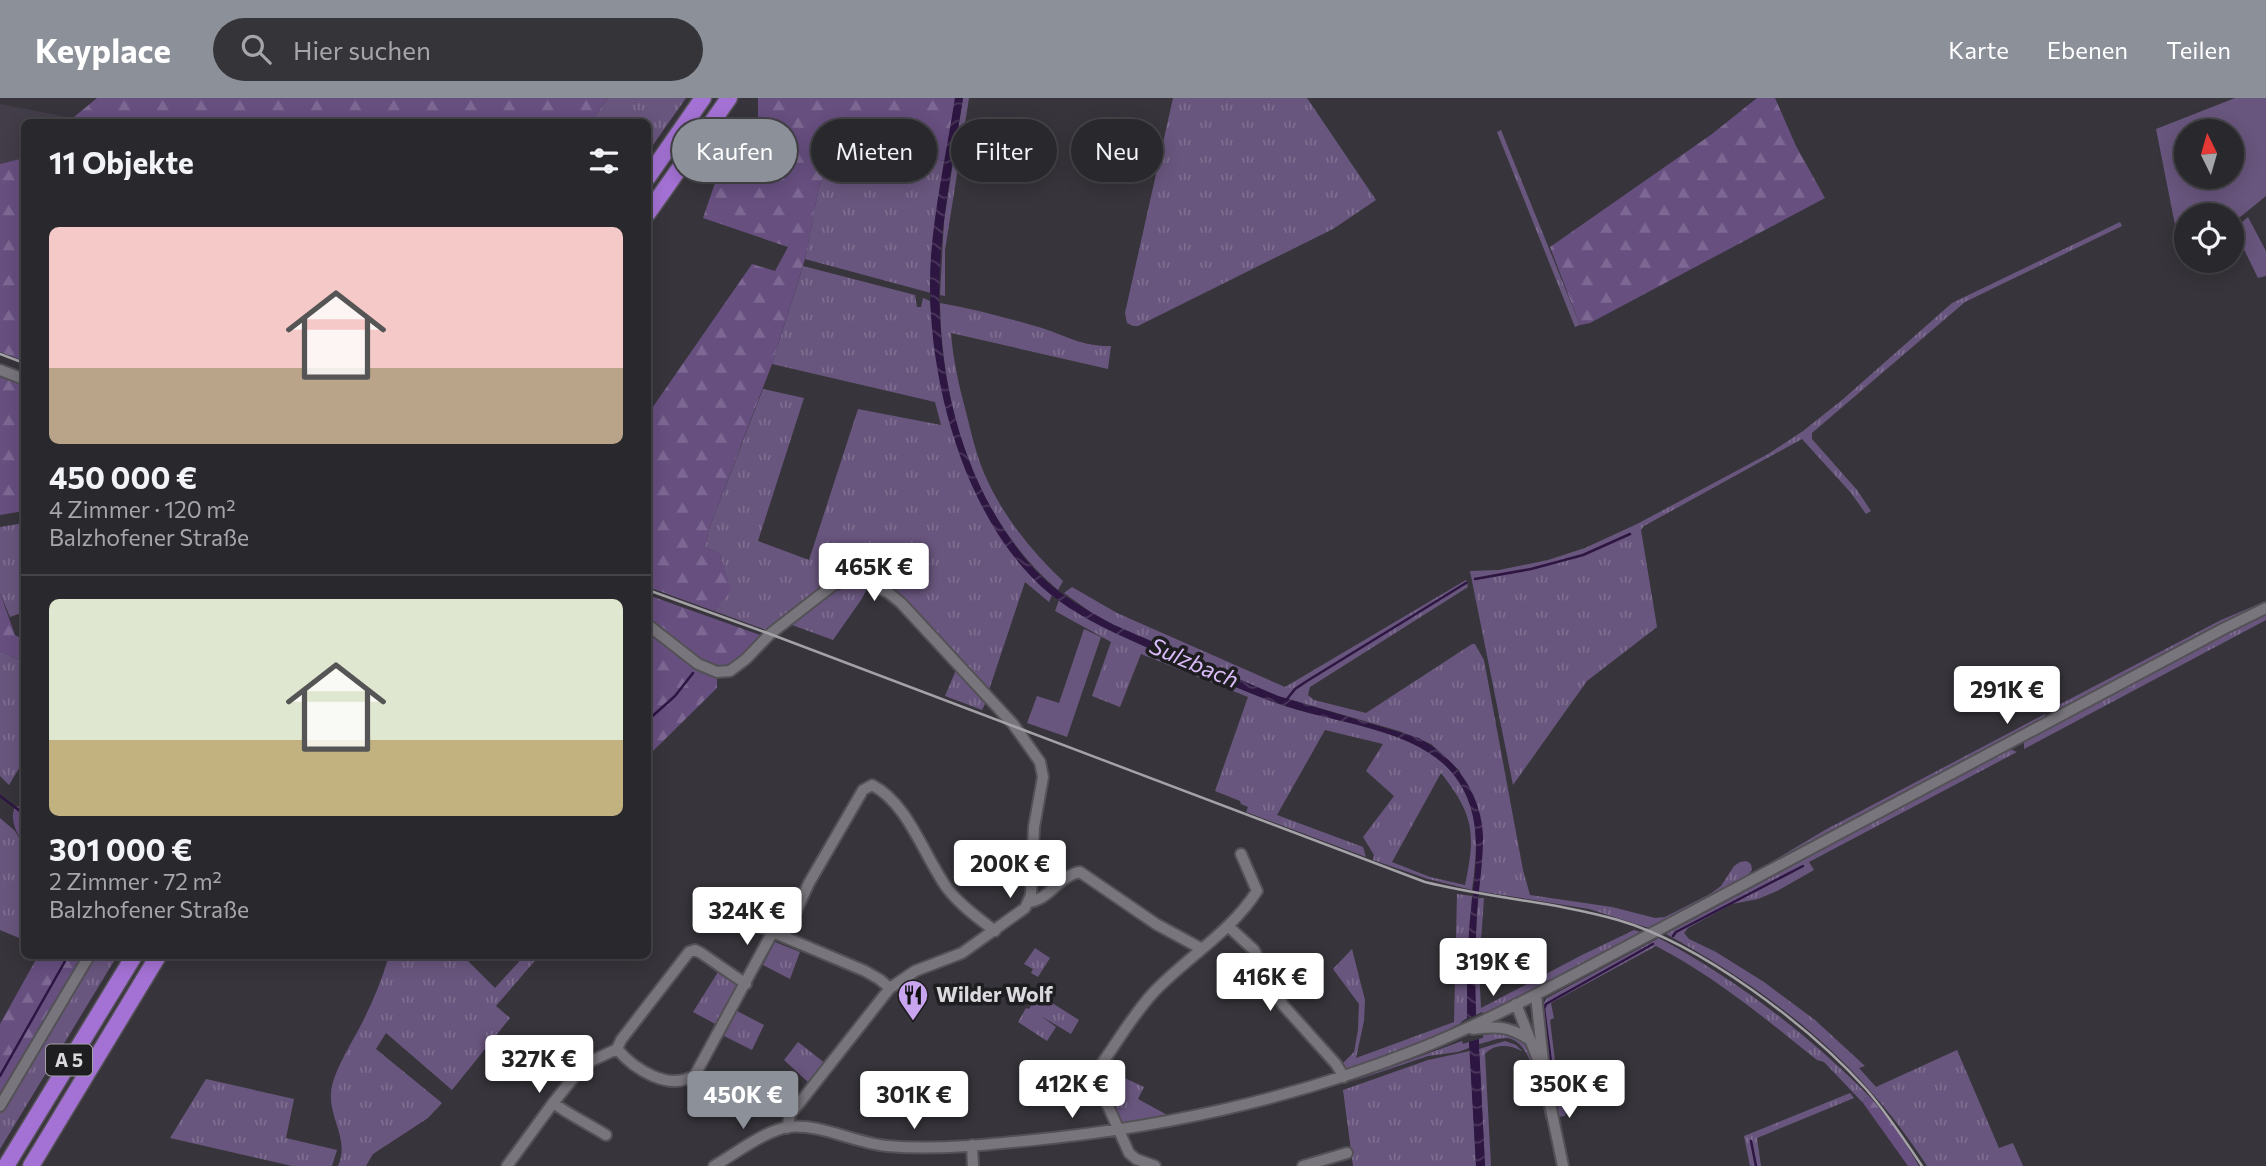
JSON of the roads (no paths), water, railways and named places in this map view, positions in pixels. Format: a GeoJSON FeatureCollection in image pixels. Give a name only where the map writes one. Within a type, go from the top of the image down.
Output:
{"type":"FeatureCollection","features":[{"type":"Feature","properties":{"kind":"highway"},"geometry":{"type":"LineString","coordinates":[[651,173],[703,98]]}},
{"type":"Feature","properties":{"kind":"highway"},"geometry":{"type":"LineString","coordinates":[[651,209],[729,98]]}},
{"type":"Feature","properties":{"kind":"highway","name":"A 5"},"geometry":{"type":"LineString","coordinates":[[6,1166],[132,959]]}},
{"type":"Feature","properties":{"kind":"highway","name":"A 5"},"geometry":{"type":"LineString","coordinates":[[31,1166],[156,959]]}},
{"type":"Feature","properties":{"kind":"street"},"geometry":{"type":"LineString","coordinates":[[0,370],[21,378]]}},
{"type":"Feature","properties":{"kind":"street"},"geometry":{"type":"LineString","coordinates":[[651,627],[698,664],[722,672],[738,666],[770,635],[837,582],[853,579],[864,581],[888,593],[924,626],[1013,724],[1040,762],[1043,782],[1034,827],[1029,902],[1025,908],[962,953],[915,971],[890,988],[790,1115],[786,1128]]}},
{"type":"Feature","properties":{"kind":"street"},"geometry":{"type":"LineString","coordinates":[[713,1166],[786,1128],[807,1128],[884,1146],[972,1145],[1118,1129],[1209,1114],[1257,1103],[1381,1064],[1483,1024],[2186,648],[2266,608]]}},
{"type":"Feature","properties":{"kind":"street"},"geometry":{"type":"LineString","coordinates":[[784,937],[809,883],[849,813],[863,790],[872,785],[898,806],[956,898],[995,931]]}},
{"type":"Feature","properties":{"kind":"street"},"geometry":{"type":"LineString","coordinates":[[1155,1166],[1136,1159],[1129,1153],[1096,1079],[1096,1072],[1153,994],[1229,927],[1257,891],[1241,854]]}},
{"type":"Feature","properties":{"kind":"street"},"geometry":{"type":"LineString","coordinates":[[1029,902],[1037,901],[1071,875],[1080,872],[1156,924],[1202,950]]}},
{"type":"Feature","properties":{"kind":"street"},"geometry":{"type":"LineString","coordinates":[[739,918],[865,971],[890,988]]}},
{"type":"Feature","properties":{"kind":"street"},"geometry":{"type":"LineString","coordinates":[[1229,927],[1254,950],[1283,1004],[1336,1064],[1343,1077]]}},
{"type":"Feature","properties":{"kind":"street"},"geometry":{"type":"LineString","coordinates":[[617,1049],[625,1058],[661,1080],[691,1078],[699,1069],[772,933]]}},
{"type":"Feature","properties":{"kind":"street"},"geometry":{"type":"LineString","coordinates":[[507,1166],[553,1103],[583,1068],[600,1055],[617,1049],[621,1040],[689,952],[695,950],[701,953],[746,984]]}},
{"type":"Feature","properties":{"kind":"street"},"geometry":{"type":"LineString","coordinates":[[0,1107],[87,959]]}},
{"type":"Feature","properties":{"kind":"street"},"geometry":{"type":"LineString","coordinates":[[1536,995],[1545,1080],[1563,1166]]}},
{"type":"Feature","properties":{"kind":"street"},"geometry":{"type":"LineString","coordinates":[[1516,1004],[1545,1080]]}},
{"type":"Feature","properties":{"kind":"street"},"geometry":{"type":"LineString","coordinates":[[1483,1024],[1505,1027],[1530,1040]]}},
{"type":"Feature","properties":{"kind":"street"},"geometry":{"type":"LineString","coordinates":[[553,1103],[606,1135]]}},
{"type":"Feature","properties":{"kind":"street"},"geometry":{"type":"LineString","coordinates":[[972,1145],[973,1166]]}},
{"type":"Feature","properties":{"kind":"street"},"geometry":{"type":"LineString","coordinates":[[1303,1166],[1347,1153]]}},
{"type":"Feature","properties":{"kind":"water"},"geometry":{"type":"Polygon","coordinates":[[[955,98],[963,98],[960,119],[951,119],[955,98]]]}},
{"type":"Feature","properties":{"kind":"water","name":"Sulzbach"},"geometry":{"type":"Polygon","coordinates":[[[951,121],[951,175],[941,251],[939,293],[947,379],[956,421],[969,461],[987,500],[1009,536],[1043,578],[1062,594],[1114,625],[1278,696],[1419,738],[1455,767],[1472,792],[1478,807],[1483,837],[1476,925],[1476,1015],[1467,1018],[1468,943],[1476,836],[1468,799],[1445,765],[1407,741],[1263,698],[1092,621],[1050,594],[1019,563],[993,526],[954,439],[934,345],[930,299],[931,256],[951,121]]]}},
{"type":"Feature","properties":{"kind":"water"},"geometry":{"type":"Polygon","coordinates":[[[1479,1039],[1485,1166],[1476,1166],[1469,1042],[1479,1039]]]}},
{"type":"Feature","properties":{"kind":"waterway"},"geometry":{"type":"LineString","coordinates":[[1475,579],[1531,569],[1583,555],[1630,534]]}},
{"type":"Feature","properties":{"kind":"waterway"},"geometry":{"type":"LineString","coordinates":[[1287,699],[1307,681],[1466,583]]}},
{"type":"Feature","properties":{"kind":"waterway"},"geometry":{"type":"LineString","coordinates":[[651,717],[675,696],[693,673]]}},
{"type":"Feature","properties":{"kind":"waterway"},"geometry":{"type":"LineString","coordinates":[[0,796],[21,812]]}},
{"type":"Feature","properties":{"kind":"waterway"},"geometry":{"type":"LineString","coordinates":[[1673,936],[1803,866]]}},
{"type":"Feature","properties":{"kind":"waterway"},"geometry":{"type":"LineString","coordinates":[[1557,1108],[1544,1009],[1546,1004],[1653,944]]}},
{"type":"Feature","properties":{"kind":"waterway"},"geometry":{"type":"LineString","coordinates":[[0,1076],[66,959]]}},
{"type":"Feature","properties":{"kind":"waterway"},"geometry":{"type":"LineString","coordinates":[[1751,1141],[1756,1166]]}},
{"type":"Feature","properties":{"kind":"railway"},"geometry":{"type":"LineString","coordinates":[[0,354],[21,362]]}},
{"type":"Feature","properties":{"kind":"railway"},"geometry":{"type":"LineString","coordinates":[[651,591],[1425,882],[1594,914],[1650,932],[1718,967],[1751,989],[1814,1039],[1866,1089],[1922,1166]]}},
{"type":"Feature","properties":{"kind":"place","name":"Wilder Wolf"},"geometry":{"type":"Point","coordinates":[913,1022]}}]}
